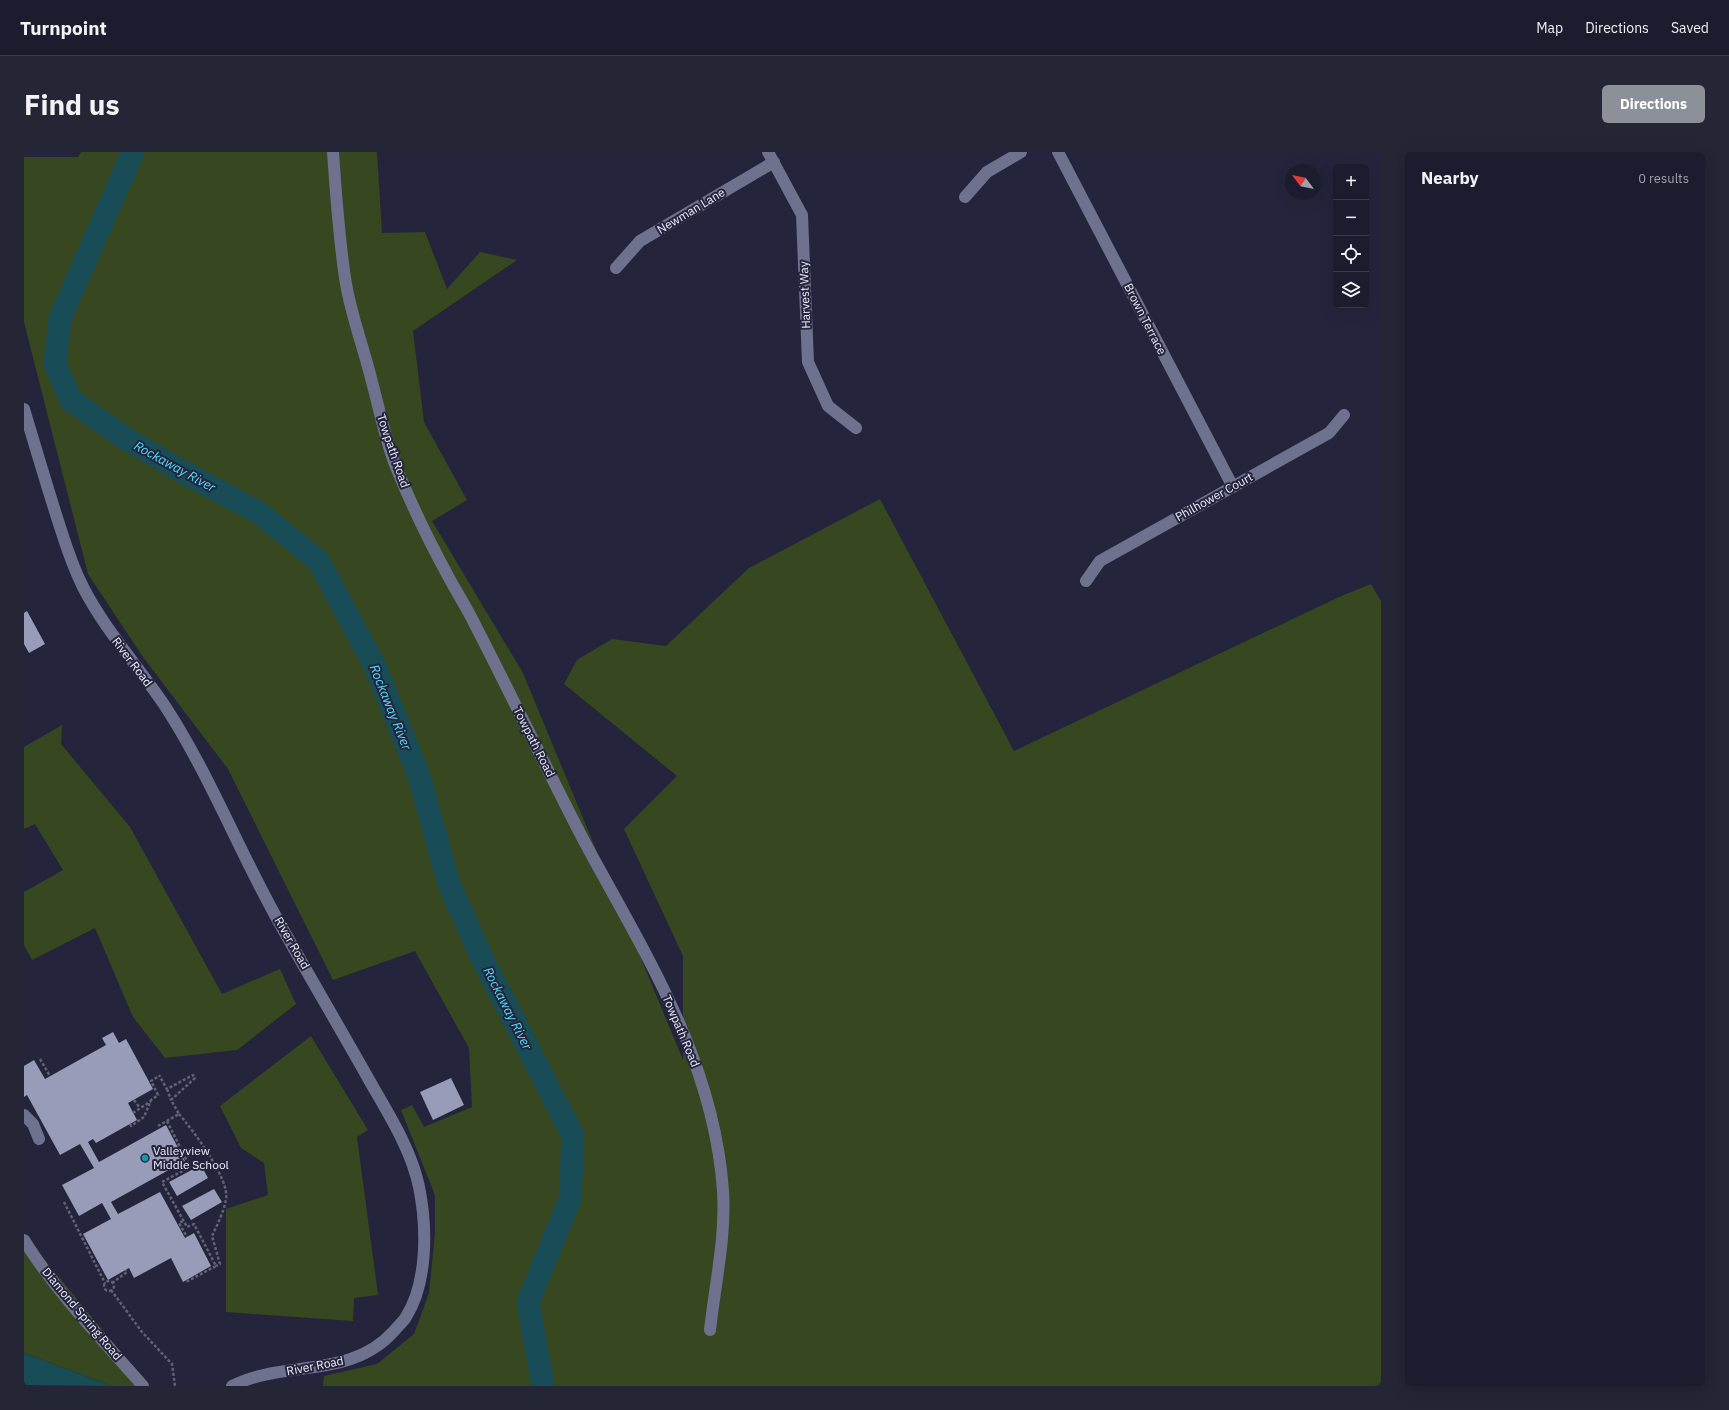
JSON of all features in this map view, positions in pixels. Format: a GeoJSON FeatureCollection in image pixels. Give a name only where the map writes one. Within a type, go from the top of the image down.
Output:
{"type":"FeatureCollection","features":[{"type":"Feature","properties":{"kind":"street","name":"Towpath Road"},"geometry":{"type":"LineString","coordinates":[[333,152],[346,285],[355,327],[395,465],[412,505],[448,577],[469,614],[584,840],[627,917],[678,1018],[708,1100],[715,1133],[723,1192],[722,1246],[716,1277],[710,1330]]}},
{"type":"Feature","properties":{"kind":"street"},"geometry":{"type":"LineString","coordinates":[[965,197],[986,172],[1021,152]]}},
{"type":"Feature","properties":{"kind":"street","name":"Brown Terrace"},"geometry":{"type":"LineString","coordinates":[[1058,152],[1233,487]]}},
{"type":"Feature","properties":{"kind":"street","name":"Newman Lane"},"geometry":{"type":"LineString","coordinates":[[616,268],[640,241],[771,157]]}},
{"type":"Feature","properties":{"kind":"street","name":"Harvest Way"},"geometry":{"type":"LineString","coordinates":[[771,157],[802,215],[808,362],[828,406],[856,428]]}},
{"type":"Feature","properties":{"kind":"street","name":"River Road"},"geometry":{"type":"LineString","coordinates":[[24,409],[52,503],[81,584],[95,610],[165,708],[196,758],[274,913],[389,1115],[407,1150],[418,1186],[424,1254],[419,1282],[413,1303],[406,1318],[384,1342],[369,1352],[334,1364],[252,1378],[232,1386]]}},
{"type":"Feature","properties":{"kind":"street","name":"Philhower Court"},"geometry":{"type":"LineString","coordinates":[[1086,581],[1100,560],[1329,433],[1344,415]]}},
{"type":"Feature","properties":{"kind":"street"},"geometry":{"type":"LineString","coordinates":[[24,1115],[33,1124],[39,1139]]}},
{"type":"Feature","properties":{"kind":"street","name":"Diamond Spring Road"},"geometry":{"type":"LineString","coordinates":[[24,1240],[64,1296],[143,1386]]}},
{"type":"Feature","properties":{"kind":"path"},"geometry":{"type":"LineString","coordinates":[[40,1059],[50,1076]]}},
{"type":"Feature","properties":{"kind":"path"},"geometry":{"type":"LineString","coordinates":[[133,1113],[158,1095],[151,1081],[159,1076],[179,1114],[195,1133],[210,1156],[225,1188],[227,1198],[212,1236],[220,1264],[186,1282]]}},
{"type":"Feature","properties":{"kind":"path"},"geometry":{"type":"LineString","coordinates":[[167,1089],[193,1076],[195,1078],[171,1100]]}},
{"type":"Feature","properties":{"kind":"path"},"geometry":{"type":"LineString","coordinates":[[134,1100],[140,1108]]}},
{"type":"Feature","properties":{"kind":"path"},"geometry":{"type":"LineString","coordinates":[[130,1124],[131,1126],[144,1117],[151,1100]]}},
{"type":"Feature","properties":{"kind":"path"},"geometry":{"type":"LineString","coordinates":[[158,1126],[179,1114]]}},
{"type":"Feature","properties":{"kind":"path"},"geometry":{"type":"LineString","coordinates":[[167,1121],[190,1167],[162,1182],[187,1227],[194,1224],[216,1266]]}},
{"type":"Feature","properties":{"kind":"path"},"geometry":{"type":"LineString","coordinates":[[64,1202],[105,1283],[105,1290],[111,1290]]}},
{"type":"Feature","properties":{"kind":"path"},"geometry":{"type":"LineString","coordinates":[[183,1221],[179,1223],[187,1237]]}},
{"type":"Feature","properties":{"kind":"path"},"geometry":{"type":"LineString","coordinates":[[105,1283],[112,1283],[127,1272],[126,1270]]}},
{"type":"Feature","properties":{"kind":"path"},"geometry":{"type":"LineString","coordinates":[[111,1290],[113,1287],[112,1283]]}},
{"type":"Feature","properties":{"kind":"path"},"geometry":{"type":"LineString","coordinates":[[111,1290],[142,1332],[172,1364],[175,1386]]}},
{"type":"Feature","properties":{"kind":"shaded area"},"geometry":{"type":"Polygon","coordinates":[[[81,152],[377,152],[382,233],[425,232],[447,289],[480,252],[517,260],[413,331],[424,422],[467,500],[432,521],[523,673],[683,1060],[683,956],[624,829],[677,776],[564,684],[577,660],[612,639],[666,646],[749,568],[880,499],[1014,751],[1339,597],[1371,584],[1381,601],[1381,1386],[323,1386],[324,1376],[377,1364],[414,1334],[429,1293],[435,1233],[435,1195],[401,1110],[412,1105],[424,1127],[472,1107],[469,1048],[415,951],[333,980],[228,769],[143,657],[88,574],[24,322],[24,157],[78,157],[81,152]]]}},
{"type":"Feature","properties":{"kind":"shaded area"},"geometry":{"type":"Polygon","coordinates":[[[62,725],[61,744],[130,827],[222,994],[280,969],[296,1004],[237,1050],[165,1058],[133,1017],[95,928],[32,960],[24,945],[24,892],[63,870],[35,824],[24,829],[24,747],[62,725]]]}},
{"type":"Feature","properties":{"kind":"shaded area"},"geometry":{"type":"Polygon","coordinates":[[[311,1036],[368,1130],[357,1137],[378,1295],[354,1298],[353,1321],[226,1312],[226,1209],[268,1195],[264,1163],[241,1148],[220,1106],[311,1036]]]}},
{"type":"Feature","properties":{"kind":"shaded area"},"geometry":{"type":"Polygon","coordinates":[[[24,1235],[149,1386],[112,1386],[24,1353],[24,1235]]]}},
{"type":"Feature","properties":{"kind":"shaded area"},"geometry":{"type":"Polygon","coordinates":[[[24,1353],[112,1386],[24,1385],[24,1353]]]}},
{"type":"Feature","properties":{"kind":"building"},"geometry":{"type":"Polygon","coordinates":[[[27,611],[45,644],[29,653],[24,644],[24,613],[27,611]]]}},
{"type":"Feature","properties":{"kind":"building","name":"Valleyview Middle School"},"geometry":{"type":"Polygon","coordinates":[[[113,1032],[119,1043],[126,1039],[153,1089],[128,1103],[137,1120],[96,1143],[93,1139],[88,1142],[99,1162],[166,1125],[185,1161],[111,1202],[118,1214],[160,1192],[185,1238],[194,1233],[211,1266],[183,1282],[171,1258],[134,1278],[129,1268],[108,1280],[83,1234],[111,1219],[102,1203],[79,1216],[62,1185],[94,1168],[80,1144],[60,1155],[27,1095],[24,1097],[24,1066],[34,1060],[45,1079],[106,1045],[102,1038],[113,1032]]]}},
{"type":"Feature","properties":{"kind":"building"},"geometry":{"type":"Polygon","coordinates":[[[451,1078],[464,1105],[433,1120],[420,1092],[451,1078]]]}},
{"type":"Feature","properties":{"kind":"building"},"geometry":{"type":"Polygon","coordinates":[[[201,1165],[208,1178],[177,1196],[169,1182],[201,1165]]]}},
{"type":"Feature","properties":{"kind":"building"},"geometry":{"type":"Polygon","coordinates":[[[214,1189],[222,1202],[191,1220],[182,1206],[214,1189]]]}},
{"type":"Feature","properties":{"kind":"waterway","name":"Rockaway River"},"geometry":{"type":"LineString","coordinates":[[133,152],[60,318],[55,364],[71,400],[125,438],[176,468],[258,512],[318,560],[375,666],[419,776],[449,884],[482,958],[573,1136],[570,1199],[528,1302],[543,1386]]}},
{"type":"Feature","properties":{"kind":"place","name":"Valleyview Middle School"},"geometry":{"type":"Point","coordinates":[145,1158]}}]}
